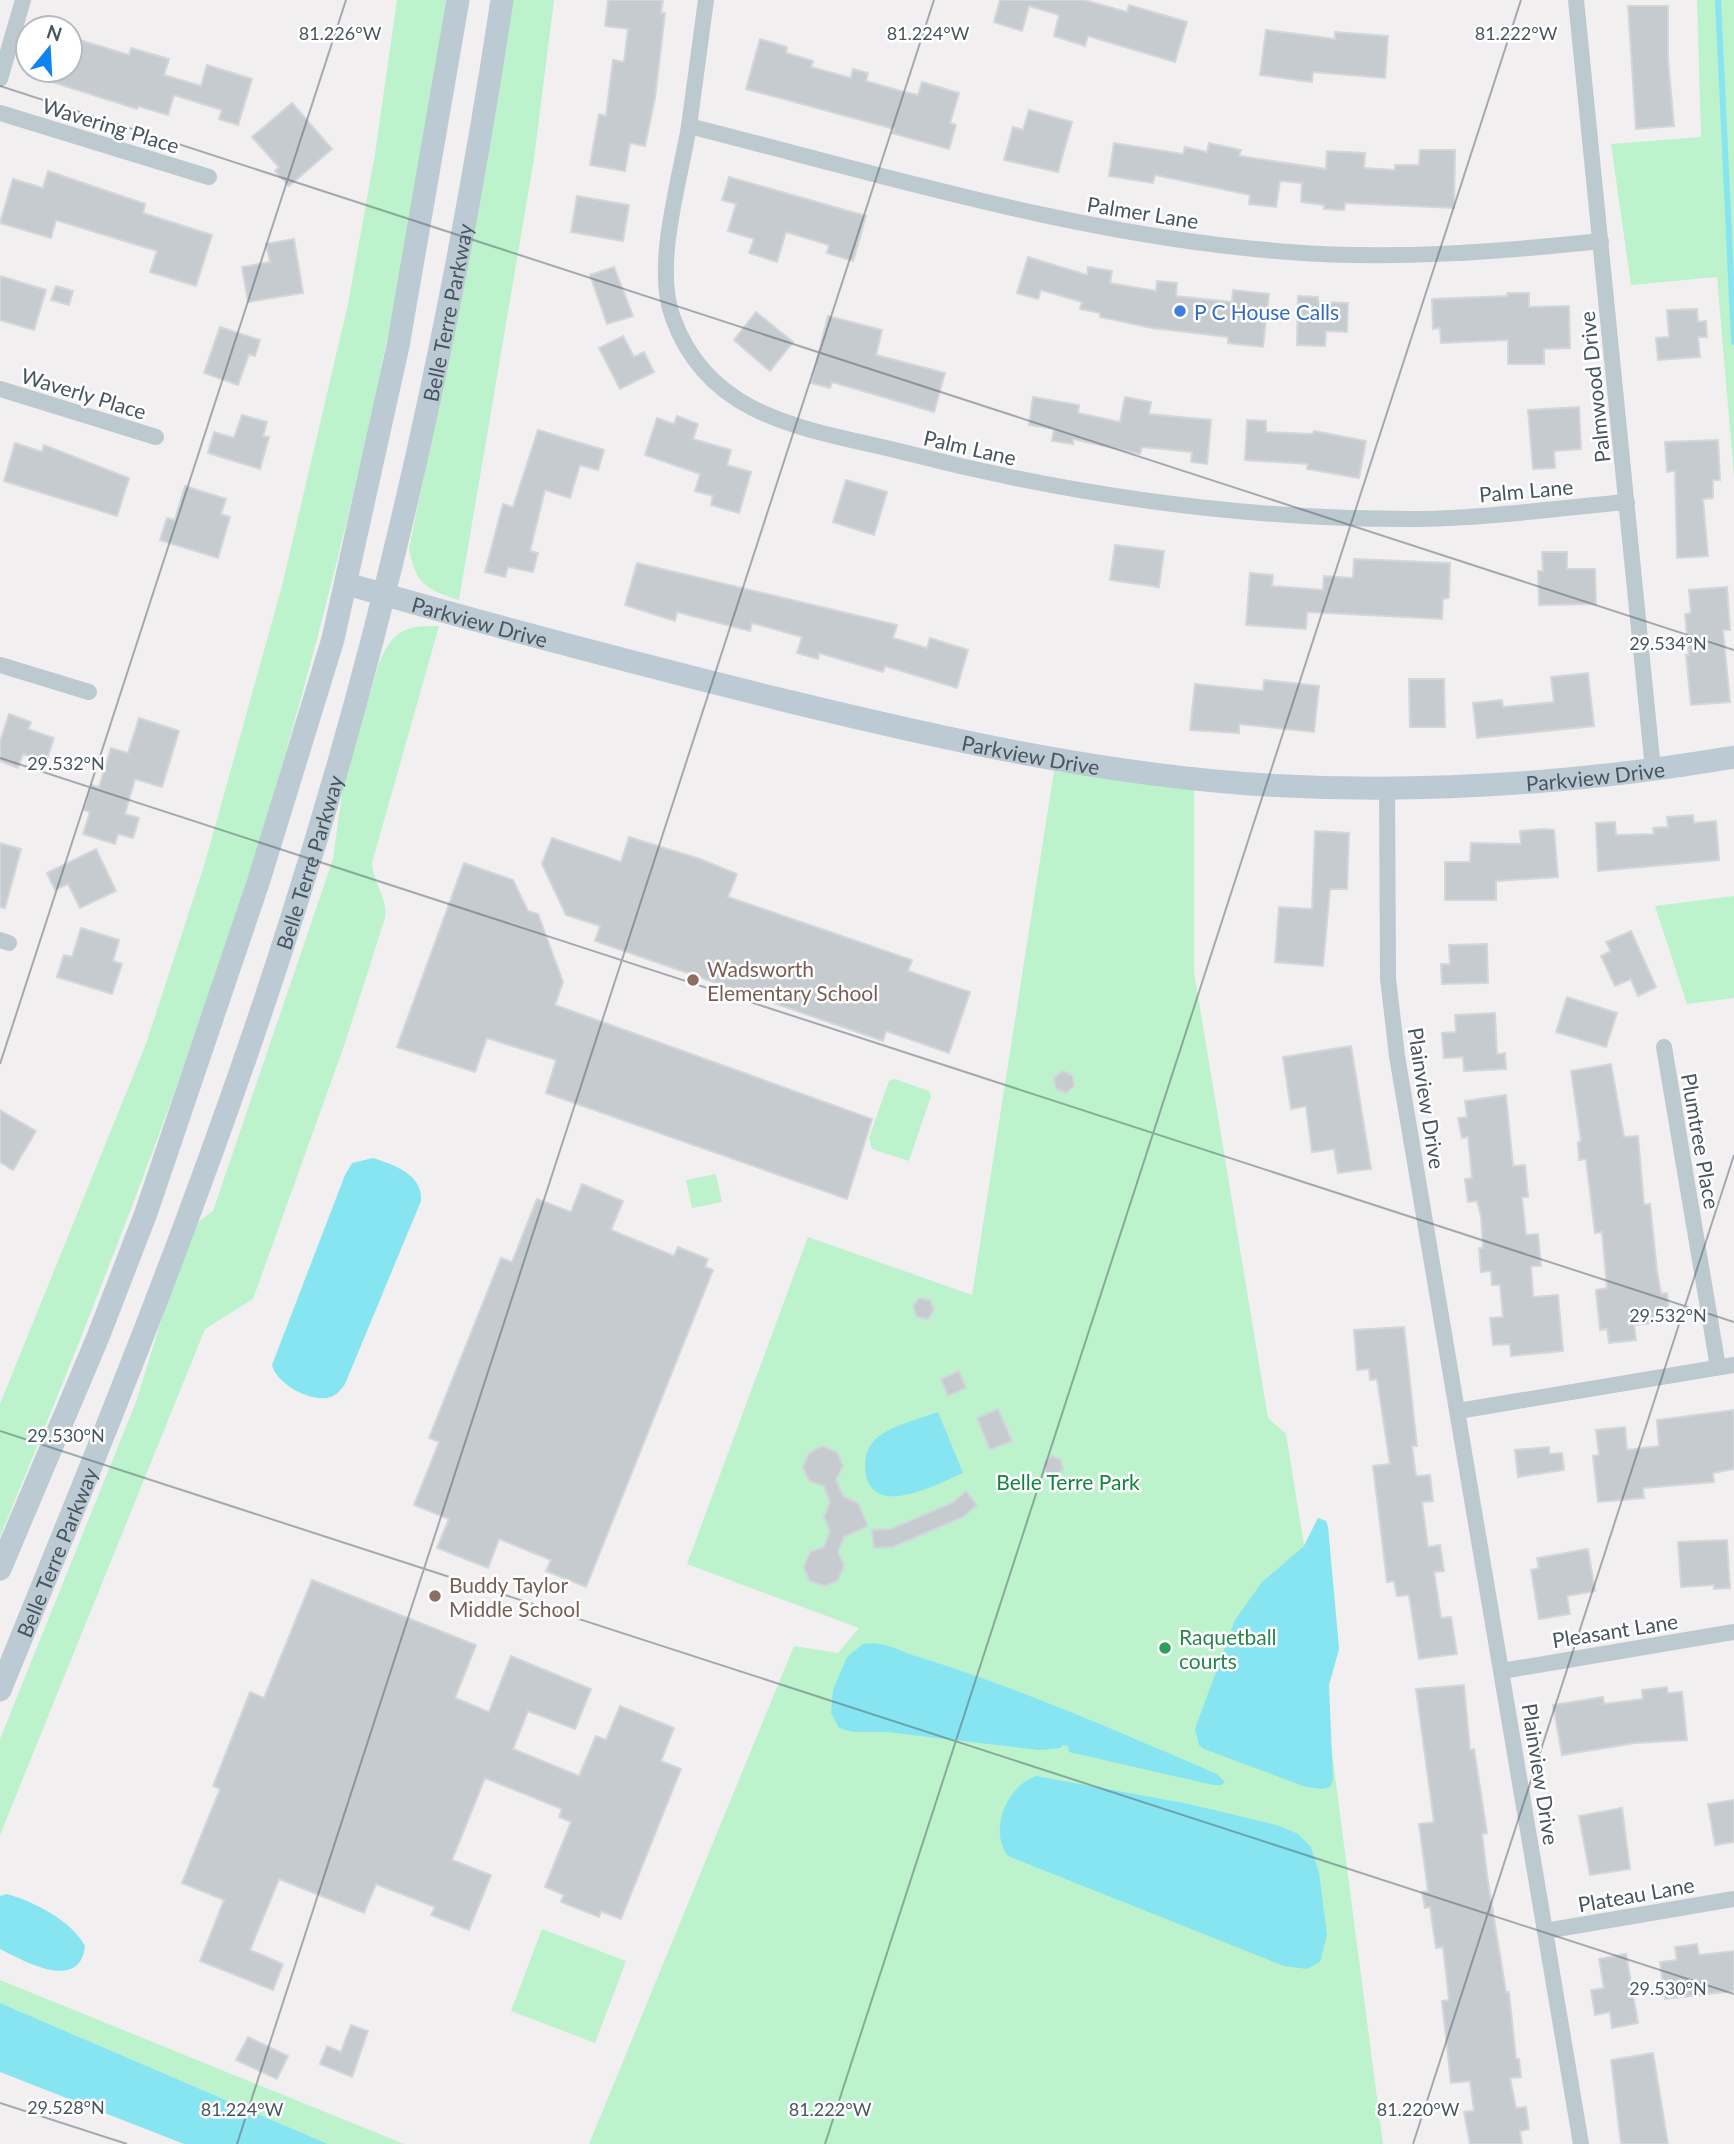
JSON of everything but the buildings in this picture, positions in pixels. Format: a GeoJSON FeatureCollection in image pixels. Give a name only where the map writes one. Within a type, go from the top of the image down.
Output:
{"type":"FeatureCollection","features":[{"type":"Feature","properties":{"kind":"main road","name":"Belle Terre Parkway"},"geometry":{"type":"LineString","coordinates":[[0,1569],[98,1338],[186,1100],[258,883],[347,584],[401,332],[458,0]]}},
{"type":"Feature","properties":{"kind":"main road","name":"Belle Terre Parkway"},"geometry":{"type":"LineString","coordinates":[[0,1690],[168,1266],[256,1026],[304,878],[385,595],[420,447],[480,145],[502,0]]}},
{"type":"Feature","properties":{"kind":"main road","name":"Parkview Drive"},"geometry":{"type":"LineString","coordinates":[[347,584],[665,671],[979,745],[1204,779],[1267,785],[1387,788],[1538,781],[1734,757]]}},
{"type":"Feature","properties":{"kind":"street"},"geometry":{"type":"LineString","coordinates":[[0,79],[23,0]]}},
{"type":"Feature","properties":{"kind":"street","name":"Palm Lane"},"geometry":{"type":"LineString","coordinates":[[706,0],[689,126],[671,229],[668,304],[678,331],[711,379],[736,401],[758,412],[813,429],[981,472],[1106,496],[1202,509],[1332,518],[1422,519],[1627,502]]}},
{"type":"Feature","properties":{"kind":"street","name":"Palmwood Drive"},"geometry":{"type":"LineString","coordinates":[[1576,0],[1653,769]]}},
{"type":"Feature","properties":{"kind":"street","name":"Wavering Place"},"geometry":{"type":"LineString","coordinates":[[0,113],[209,177]]}},
{"type":"Feature","properties":{"kind":"street","name":"Palmer Lane"},"geometry":{"type":"LineString","coordinates":[[689,126],[1055,218],[1208,244],[1292,253],[1366,255],[1490,252],[1601,241]]}},
{"type":"Feature","properties":{"kind":"street","name":"Waverly Place"},"geometry":{"type":"LineString","coordinates":[[0,389],[156,437]]}},
{"type":"Feature","properties":{"kind":"street"},"geometry":{"type":"LineString","coordinates":[[0,665],[89,692]]}},
{"type":"Feature","properties":{"kind":"street","name":"Plainview Drive"},"geometry":{"type":"LineString","coordinates":[[1387,788],[1388,978],[1397,1056],[1581,2144]]}},
{"type":"Feature","properties":{"kind":"street","name":"Plumtree Place"},"geometry":{"type":"LineString","coordinates":[[1664,1047],[1726,1366]]}},
{"type":"Feature","properties":{"kind":"street"},"geometry":{"type":"LineString","coordinates":[[1458,1411],[1726,1366]]}},
{"type":"Feature","properties":{"kind":"street","name":"Pleasant Lane"},"geometry":{"type":"LineString","coordinates":[[1502,1671],[1734,1632]]}},
{"type":"Feature","properties":{"kind":"street","name":"Plateau Lane"},"geometry":{"type":"LineString","coordinates":[[1545,1931],[1734,1899]]}},
{"type":"Feature","properties":{"kind":"green space"},"geometry":{"type":"Polygon","coordinates":[[[397,0],[446,0],[410,223],[365,444],[339,554],[280,772],[220,963],[99,1293],[0,1537],[0,1404],[146,1044],[204,866],[282,586],[348,304],[375,154],[397,0]]]}},
{"type":"Feature","properties":{"kind":"green space"},"geometry":{"type":"Polygon","coordinates":[[[512,0],[554,0],[534,159],[459,600],[424,584],[415,571],[409,549],[484,180],[512,0]]]}},
{"type":"Feature","properties":{"kind":"green space"},"geometry":{"type":"Polygon","coordinates":[[[1697,0],[1734,0],[1734,476],[1717,277],[1631,285],[1611,144],[1701,137],[1697,0]]]}},
{"type":"Feature","properties":{"kind":"green space"},"geometry":{"type":"Polygon","coordinates":[[[439,626],[372,863],[384,904],[385,918],[345,1043],[253,1299],[205,1329],[0,1835],[0,1739],[136,1402],[169,1295],[198,1222],[213,1211],[333,859],[343,786],[379,663],[390,643],[402,632],[417,627],[439,626]]]}},
{"type":"Feature","properties":{"kind":"green space","name":"Belle Terre Park"},"geometry":{"type":"Polygon","coordinates":[[[1054,771],[1194,790],[1194,972],[1268,1418],[1286,1434],[1304,1545],[1318,1518],[1326,1521],[1328,1527],[1339,1649],[1329,1685],[1329,1730],[1383,2144],[589,2144],[794,1646],[838,1653],[859,1628],[687,1564],[808,1237],[972,1295],[1054,771]]]}},
{"type":"Feature","properties":{"kind":"green space"},"geometry":{"type":"Polygon","coordinates":[[[1734,896],[1734,998],[1687,1004],[1655,906],[1734,896]]]}},
{"type":"Feature","properties":{"kind":"green space"},"geometry":{"type":"Polygon","coordinates":[[[895,1079],[929,1091],[931,1096],[909,1161],[872,1149],[869,1138],[889,1081],[895,1079]]]}},
{"type":"Feature","properties":{"kind":"green space"},"geometry":{"type":"Polygon","coordinates":[[[716,1174],[722,1202],[692,1208],[686,1180],[716,1174]]]}},
{"type":"Feature","properties":{"kind":"green space"},"geometry":{"type":"Polygon","coordinates":[[[542,1929],[626,1961],[595,2043],[511,2011],[542,1929]]]}},
{"type":"Feature","properties":{"kind":"green space"},"geometry":{"type":"Polygon","coordinates":[[[0,1980],[404,2144],[328,2144],[0,2003],[0,1980]]]}},
{"type":"Feature","properties":{"kind":"water"},"geometry":{"type":"Polygon","coordinates":[[[373,1158],[406,1172],[417,1184],[421,1201],[345,1384],[338,1393],[330,1397],[311,1397],[286,1384],[272,1365],[345,1175],[352,1163],[373,1158]]]}},
{"type":"Feature","properties":{"kind":"water"},"geometry":{"type":"Polygon","coordinates":[[[938,1412],[963,1473],[905,1495],[890,1496],[878,1493],[869,1483],[865,1466],[872,1443],[891,1429],[938,1412]]]}},
{"type":"Feature","properties":{"kind":"water"},"geometry":{"type":"Polygon","coordinates":[[[1318,1518],[1326,1521],[1328,1527],[1339,1649],[1329,1685],[1333,1780],[1330,1787],[1322,1789],[1306,1787],[1204,1749],[1199,1745],[1195,1729],[1235,1620],[1262,1582],[1304,1546],[1318,1518]]]}},
{"type":"Feature","properties":{"kind":"water"},"geometry":{"type":"Polygon","coordinates":[[[863,1644],[892,1647],[1032,1697],[1217,1774],[1225,1782],[1213,1785],[1069,1752],[1068,1746],[1062,1745],[1061,1748],[1039,1750],[887,1732],[853,1732],[839,1728],[831,1713],[833,1690],[847,1657],[863,1644]]]}},
{"type":"Feature","properties":{"kind":"water"},"geometry":{"type":"Polygon","coordinates":[[[1036,1776],[1189,1804],[1280,1826],[1298,1834],[1311,1847],[1319,1873],[1327,1935],[1320,1962],[1307,1969],[1284,1966],[1008,1856],[1002,1846],[1000,1834],[1004,1810],[1017,1789],[1036,1776]]]}},
{"type":"Feature","properties":{"kind":"water"},"geometry":{"type":"Polygon","coordinates":[[[7,1894],[40,1907],[71,1928],[85,1946],[81,1960],[73,1968],[50,1970],[0,1949],[0,1896],[7,1894]]]}},
{"type":"Feature","properties":{"kind":"water"},"geometry":{"type":"Polygon","coordinates":[[[0,2003],[328,2144],[184,2144],[0,2072],[0,2003]]]}},
{"type":"Feature","properties":{"kind":"waterway"},"geometry":{"type":"LineString","coordinates":[[1718,0],[1734,342]]}},
{"type":"Feature","properties":{"kind":"place","name":"P C House Calls"},"geometry":{"type":"Point","coordinates":[1180,311]}},
{"type":"Feature","properties":{"kind":"place","name":"Wadsworth Elementary School"},"geometry":{"type":"Point","coordinates":[693,980]}},
{"type":"Feature","properties":{"kind":"place","name":"Buddy Taylor Middle School"},"geometry":{"type":"Point","coordinates":[435,1596]}},
{"type":"Feature","properties":{"kind":"place","name":"Raquetball courts"},"geometry":{"type":"Point","coordinates":[1165,1648]}}]}
